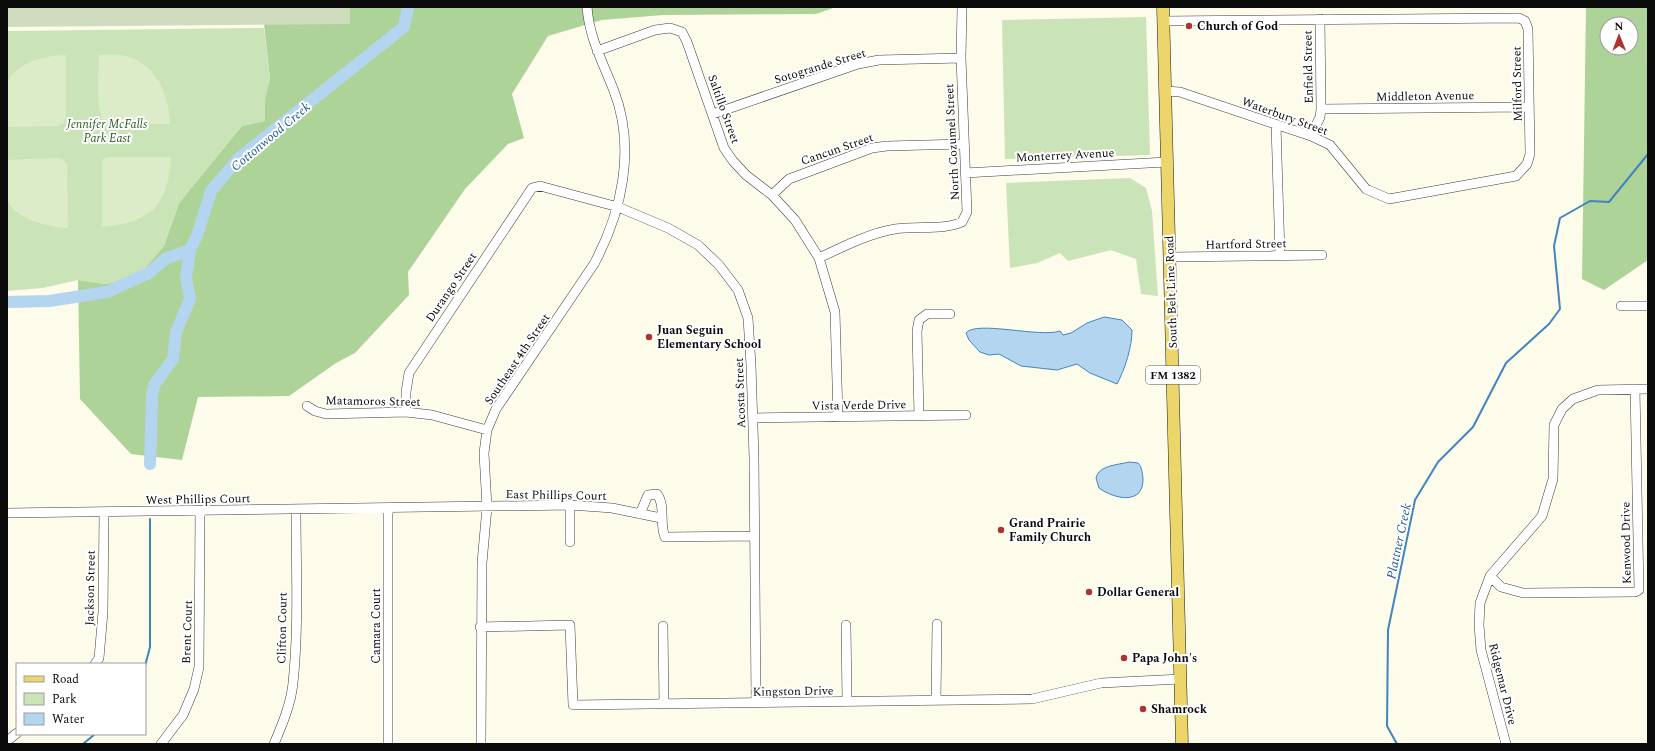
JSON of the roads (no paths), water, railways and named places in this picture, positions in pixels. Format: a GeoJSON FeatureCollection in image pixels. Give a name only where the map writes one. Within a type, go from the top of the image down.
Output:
{"type":"FeatureCollection","features":[{"type":"Feature","properties":{"kind":"main road","name":"South Belt Line Road"},"geometry":{"type":"LineString","coordinates":[[1163,7],[1171,257],[1182,744]]}},
{"type":"Feature","properties":{"kind":"street","name":"Southeast 4th Street"},"geometry":{"type":"LineString","coordinates":[[481,744],[480,627],[482,563],[487,507],[484,453],[487,430],[496,409],[594,264],[606,242],[618,207],[622,181],[625,150],[622,122],[615,93],[592,39],[587,7]]}},
{"type":"Feature","properties":{"kind":"street","name":"North Cozumel Street"},"geometry":{"type":"LineString","coordinates":[[819,258],[845,246],[893,229],[910,227],[951,227],[962,222],[967,212],[961,58],[962,7]]}},
{"type":"Feature","properties":{"kind":"street","name":"Milford Street"},"geometry":{"type":"LineString","coordinates":[[1320,19],[1519,18],[1525,21],[1528,29],[1530,154]]}},
{"type":"Feature","properties":{"kind":"street"},"geometry":{"type":"LineString","coordinates":[[1163,21],[1320,19]]}},
{"type":"Feature","properties":{"kind":"street","name":"Enfield Street"},"geometry":{"type":"LineString","coordinates":[[1311,136],[1320,117],[1321,109],[1320,19]]}},
{"type":"Feature","properties":{"kind":"street","name":"Saltillo Street"},"geometry":{"type":"LineString","coordinates":[[597,51],[656,30],[670,28],[682,32],[687,42],[724,148],[733,161],[746,175],[772,195],[794,220],[819,258],[835,312],[838,417]]}},
{"type":"Feature","properties":{"kind":"street","name":"Sotogrande Street"},"geometry":{"type":"LineString","coordinates":[[713,114],[858,64],[879,60],[961,58]]}},
{"type":"Feature","properties":{"kind":"street","name":"Waterbury Street"},"geometry":{"type":"LineString","coordinates":[[1165,91],[1180,92],[1311,136],[1330,145],[1366,189],[1389,199],[1516,176],[1527,164],[1530,154]]}},
{"type":"Feature","properties":{"kind":"street","name":"Middleton Avenue"},"geometry":{"type":"LineString","coordinates":[[1321,109],[1529,107]]}},
{"type":"Feature","properties":{"kind":"street"},"geometry":{"type":"LineString","coordinates":[[1276,125],[1280,255]]}},
{"type":"Feature","properties":{"kind":"street","name":"Cancun Street"},"geometry":{"type":"LineString","coordinates":[[772,195],[789,179],[872,148],[887,146],[964,144]]}},
{"type":"Feature","properties":{"kind":"street","name":"Monterrey Avenue"},"geometry":{"type":"LineString","coordinates":[[965,173],[1167,162]]}},
{"type":"Feature","properties":{"kind":"street","name":"Acosta Street"},"geometry":{"type":"LineString","coordinates":[[540,186],[618,207],[662,225],[698,245],[719,265],[738,290],[748,318],[753,418],[756,703]]}},
{"type":"Feature","properties":{"kind":"street","name":"Durango Street"},"geometry":{"type":"LineString","coordinates":[[406,412],[406,392],[409,373],[532,188],[540,186]]}},
{"type":"Feature","properties":{"kind":"street","name":"Hartford Street"},"geometry":{"type":"LineString","coordinates":[[1171,257],[1322,255]]}},
{"type":"Feature","properties":{"kind":"street"},"geometry":{"type":"LineString","coordinates":[[1621,306],[1648,306]]}},
{"type":"Feature","properties":{"kind":"street"},"geometry":{"type":"LineString","coordinates":[[919,416],[917,331],[919,320],[927,314],[950,314]]}},
{"type":"Feature","properties":{"kind":"street","name":"Ridgemar Drive"},"geometry":{"type":"LineString","coordinates":[[1506,744],[1481,650],[1479,625],[1480,603],[1490,576],[1542,516],[1553,480],[1554,425],[1562,409],[1573,399],[1598,390],[1648,389]]}},
{"type":"Feature","properties":{"kind":"street","name":"Kenwood Drive"},"geometry":{"type":"LineString","coordinates":[[1490,576],[1501,586],[1523,593],[1635,592],[1639,590],[1635,390]]}},
{"type":"Feature","properties":{"kind":"street","name":"Matamoros Street"},"geometry":{"type":"LineString","coordinates":[[307,406],[315,411],[326,414],[406,412],[432,415],[487,430]]}},
{"type":"Feature","properties":{"kind":"street","name":"Vista Verde Drive"},"geometry":{"type":"LineString","coordinates":[[753,418],[966,415]]}},
{"type":"Feature","properties":{"kind":"street"},"geometry":{"type":"LineString","coordinates":[[640,514],[648,495],[654,493],[657,494],[661,501],[662,530],[665,537],[754,536]]}},
{"type":"Feature","properties":{"kind":"street"},"geometry":{"type":"LineString","coordinates":[[570,505],[570,542]]}},
{"type":"Feature","properties":{"kind":"street","name":"East Phillips Court"},"geometry":{"type":"LineString","coordinates":[[388,508],[570,505],[612,508],[661,518]]}},
{"type":"Feature","properties":{"kind":"street","name":"West Phillips Court"},"geometry":{"type":"LineString","coordinates":[[7,513],[388,508]]}},
{"type":"Feature","properties":{"kind":"street","name":"Camara Court"},"geometry":{"type":"LineString","coordinates":[[388,508],[388,744]]}},
{"type":"Feature","properties":{"kind":"street","name":"Clifton Court"},"geometry":{"type":"LineString","coordinates":[[274,744],[285,719],[293,684],[296,510]]}},
{"type":"Feature","properties":{"kind":"street","name":"Brent Court"},"geometry":{"type":"LineString","coordinates":[[162,744],[183,715],[194,689],[199,667],[200,511]]}},
{"type":"Feature","properties":{"kind":"street","name":"Jackson Street"},"geometry":{"type":"LineString","coordinates":[[96,663],[99,658],[103,612],[104,512]]}},
{"type":"Feature","properties":{"kind":"street"},"geometry":{"type":"LineString","coordinates":[[936,701],[937,624]]}},
{"type":"Feature","properties":{"kind":"street","name":"Kingston Drive"},"geometry":{"type":"LineString","coordinates":[[480,627],[570,625],[573,705],[1032,699],[1101,683],[1181,679]]}},
{"type":"Feature","properties":{"kind":"street"},"geometry":{"type":"LineString","coordinates":[[846,625],[847,702]]}},
{"type":"Feature","properties":{"kind":"street"},"geometry":{"type":"LineString","coordinates":[[663,626],[664,704]]}},
{"type":"Feature","properties":{"kind":"street"},"geometry":{"type":"LineString","coordinates":[[7,741],[16,734]]}},
{"type":"Feature","properties":{"kind":"water"},"geometry":{"type":"Polygon","coordinates":[[[1104,317],[1122,320],[1132,330],[1128,358],[1117,384],[1090,373],[1077,364],[1057,370],[1021,366],[999,354],[989,355],[980,352],[969,340],[966,333],[972,329],[995,328],[1051,333],[1060,331],[1063,335],[1071,333],[1087,323],[1104,317]]]}},
{"type":"Feature","properties":{"kind":"water"},"geometry":{"type":"Polygon","coordinates":[[[1129,462],[1138,463],[1141,468],[1143,478],[1142,487],[1139,493],[1127,498],[1112,495],[1099,488],[1096,478],[1101,470],[1110,466],[1129,462]]]}},
{"type":"Feature","properties":{"kind":"waterway","name":"Cottonwood Creek"},"geometry":{"type":"LineString","coordinates":[[7,302],[49,301],[107,292],[149,273],[165,259],[190,250],[197,236],[211,191],[238,159],[404,27],[408,7]]}},
{"type":"Feature","properties":{"kind":"waterway","name":"Plattner Creek"},"geometry":{"type":"LineString","coordinates":[[1397,744],[1387,726],[1388,630],[1415,500],[1438,462],[1473,427],[1506,363],[1549,324],[1560,309],[1554,246],[1560,218],[1590,201],[1609,202],[1648,154]]}},
{"type":"Feature","properties":{"kind":"waterway"},"geometry":{"type":"LineString","coordinates":[[150,464],[152,397],[154,385],[173,359],[176,332],[190,299],[186,278],[190,250]]}},
{"type":"Feature","properties":{"kind":"waterway"},"geometry":{"type":"LineString","coordinates":[[146,663],[150,647],[150,519]]}},
{"type":"Feature","properties":{"kind":"waterway"},"geometry":{"type":"LineString","coordinates":[[83,744],[94,735]]}},
{"type":"Feature","properties":{"kind":"place","name":"Church of God"},"geometry":{"type":"Point","coordinates":[1189,26]}},
{"type":"Feature","properties":{"kind":"place","name":"Juan Seguin Elementary School"},"geometry":{"type":"Point","coordinates":[649,337]}},
{"type":"Feature","properties":{"kind":"place","name":"Grand Prairie Family Church"},"geometry":{"type":"Point","coordinates":[1001,530]}},
{"type":"Feature","properties":{"kind":"place","name":"Dollar General"},"geometry":{"type":"Point","coordinates":[1089,592]}},
{"type":"Feature","properties":{"kind":"place","name":"Papa John's"},"geometry":{"type":"Point","coordinates":[1124,658]}},
{"type":"Feature","properties":{"kind":"place","name":"Shamrock"},"geometry":{"type":"Point","coordinates":[1143,709]}},
{"type":"Feature","properties":{"kind":"park label","name":"Jennifer McFalls Park East"},"geometry":{"type":"Point","coordinates":[107,131]}}]}
